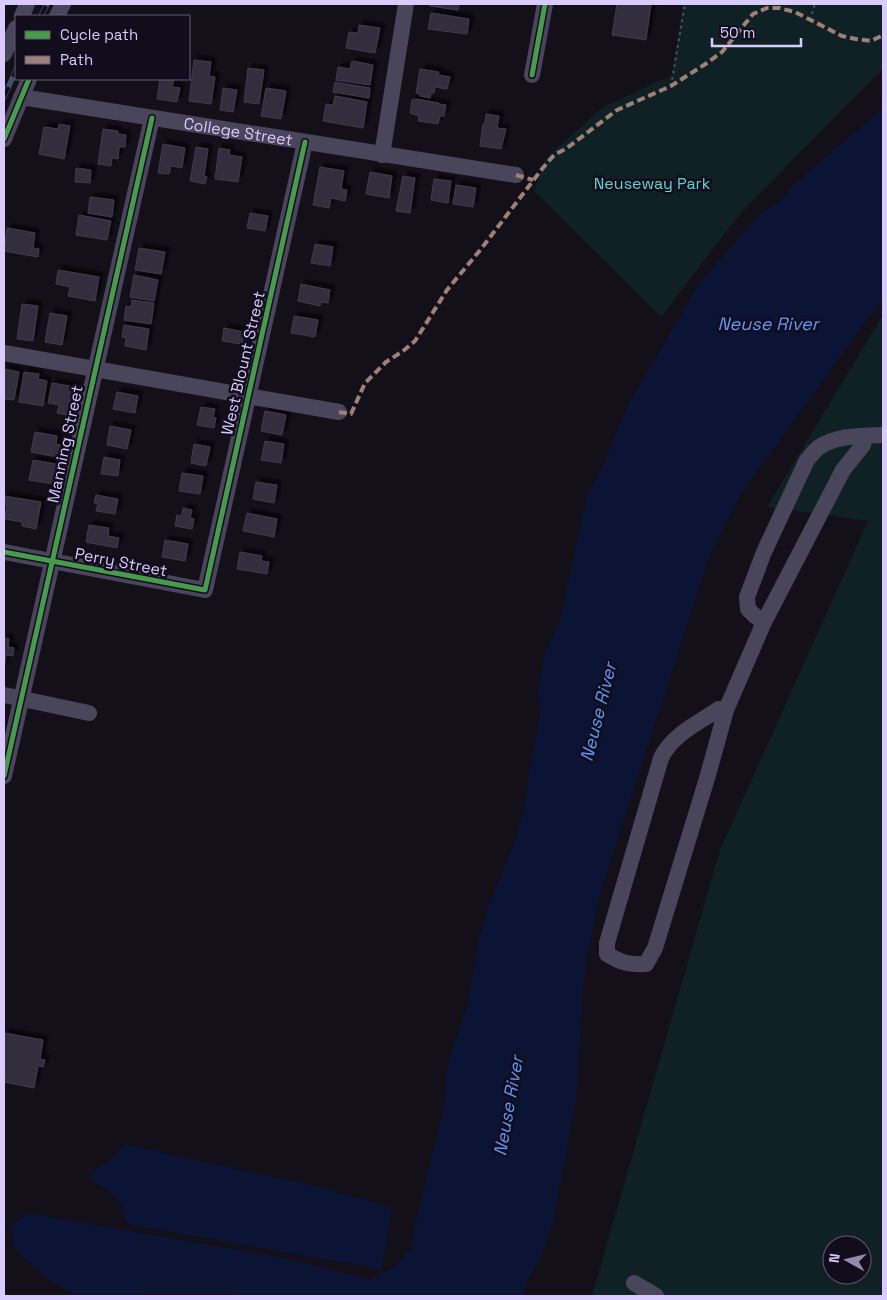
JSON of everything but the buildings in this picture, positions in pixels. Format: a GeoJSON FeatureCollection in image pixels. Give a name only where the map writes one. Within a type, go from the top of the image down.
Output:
{"type":"FeatureCollection","features":[{"type":"Feature","properties":{"kind":"street"},"geometry":{"type":"LineString","coordinates":[[382,155],[406,4]]}},
{"type":"Feature","properties":{"kind":"street"},"geometry":{"type":"LineString","coordinates":[[532,75],[545,4]]}},
{"type":"Feature","properties":{"kind":"street"},"geometry":{"type":"LineString","coordinates":[[4,54],[15,30]]}},
{"type":"Feature","properties":{"kind":"street"},"geometry":{"type":"LineString","coordinates":[[4,139],[29,80]]}},
{"type":"Feature","properties":{"kind":"street","name":"College Street"},"geometry":{"type":"LineString","coordinates":[[21,97],[516,175]]}},
{"type":"Feature","properties":{"kind":"street","name":"Manning Street"},"geometry":{"type":"LineString","coordinates":[[4,776],[94,369],[152,118]]}},
{"type":"Feature","properties":{"kind":"street","name":"West Blount Street"},"geometry":{"type":"LineString","coordinates":[[205,590],[305,142]]}},
{"type":"Feature","properties":{"kind":"street"},"geometry":{"type":"LineString","coordinates":[[4,353],[339,412]]}},
{"type":"Feature","properties":{"kind":"street"},"geometry":{"type":"LineString","coordinates":[[764,622],[748,609],[747,597],[764,552],[807,460],[817,449],[829,441],[883,435]]}},
{"type":"Feature","properties":{"kind":"street"},"geometry":{"type":"LineString","coordinates":[[726,710],[719,709],[680,735],[667,746],[660,758],[607,943],[607,954],[619,962],[631,965],[646,964],[655,948],[726,710],[764,622],[843,470],[864,445],[865,436]]}},
{"type":"Feature","properties":{"kind":"street","name":"Perry Street"},"geometry":{"type":"LineString","coordinates":[[4,552],[205,590]]}},
{"type":"Feature","properties":{"kind":"street"},"geometry":{"type":"LineString","coordinates":[[4,695],[90,713]]}},
{"type":"Feature","properties":{"kind":"street"},"geometry":{"type":"LineString","coordinates":[[634,1283],[656,1296]]}},
{"type":"Feature","properties":{"kind":"path"},"geometry":{"type":"LineString","coordinates":[[671,86],[685,4]]}},
{"type":"Feature","properties":{"kind":"path"},"geometry":{"type":"LineString","coordinates":[[810,20],[815,4]]}},
{"type":"Feature","properties":{"kind":"green space","name":"Neuseway Park"},"geometry":{"type":"Polygon","coordinates":[[[683,4],[883,4],[883,68],[738,216],[661,317],[534,191],[546,158],[603,107],[672,75],[683,4]]]}},
{"type":"Feature","properties":{"kind":"green space"},"geometry":{"type":"Polygon","coordinates":[[[883,315],[883,1296],[592,1296],[720,850],[868,521],[767,507],[883,315]]]}},
{"type":"Feature","properties":{"kind":"water","name":"Neuse River"},"geometry":{"type":"Polygon","coordinates":[[[883,108],[883,298],[741,493],[711,551],[602,887],[587,954],[576,1099],[554,1218],[539,1262],[528,1279],[522,1296],[245,1296],[229,1293],[148,1293],[121,1296],[75,1295],[49,1280],[14,1247],[11,1226],[27,1213],[285,1258],[370,1280],[395,1266],[412,1247],[415,1226],[444,1108],[448,1063],[467,1005],[480,935],[490,902],[516,839],[527,794],[528,777],[540,715],[538,692],[545,653],[560,620],[588,492],[600,471],[628,405],[700,282],[760,214],[783,198],[791,187],[883,108]]]}},
{"type":"Feature","properties":{"kind":"water"},"geometry":{"type":"Polygon","coordinates":[[[125,1144],[315,1186],[392,1207],[394,1208],[392,1209],[382,1268],[130,1225],[125,1220],[119,1201],[115,1196],[92,1181],[90,1173],[107,1163],[125,1144]]]}},
{"type":"Feature","properties":{"kind":"railway"},"geometry":{"type":"LineString","coordinates":[[42,15],[47,4]]}},
{"type":"Feature","properties":{"kind":"railway"},"geometry":{"type":"LineString","coordinates":[[4,97],[15,72]]}},
{"type":"Feature","properties":{"kind":"marked path"},"geometry":{"type":"LineString","coordinates":[[339,412],[351,414],[365,383],[386,362],[415,341],[447,290],[554,155],[567,148],[617,110],[671,86],[707,63],[722,52],[753,14],[767,8],[779,8],[795,12],[842,36],[871,41],[883,35]]}},
{"type":"Feature","properties":{"kind":"marked path"},"geometry":{"type":"LineString","coordinates":[[516,175],[533,180]]}},
{"type":"Feature","properties":{"kind":"cycle path"},"geometry":{"type":"LineString","coordinates":[[532,75],[545,4]]}},
{"type":"Feature","properties":{"kind":"cycle path"},"geometry":{"type":"LineString","coordinates":[[4,139],[29,80]]}},
{"type":"Feature","properties":{"kind":"cycle path"},"geometry":{"type":"LineString","coordinates":[[4,776],[152,118]]}},
{"type":"Feature","properties":{"kind":"cycle path"},"geometry":{"type":"LineString","coordinates":[[4,552],[205,590],[305,142]]}}]}
